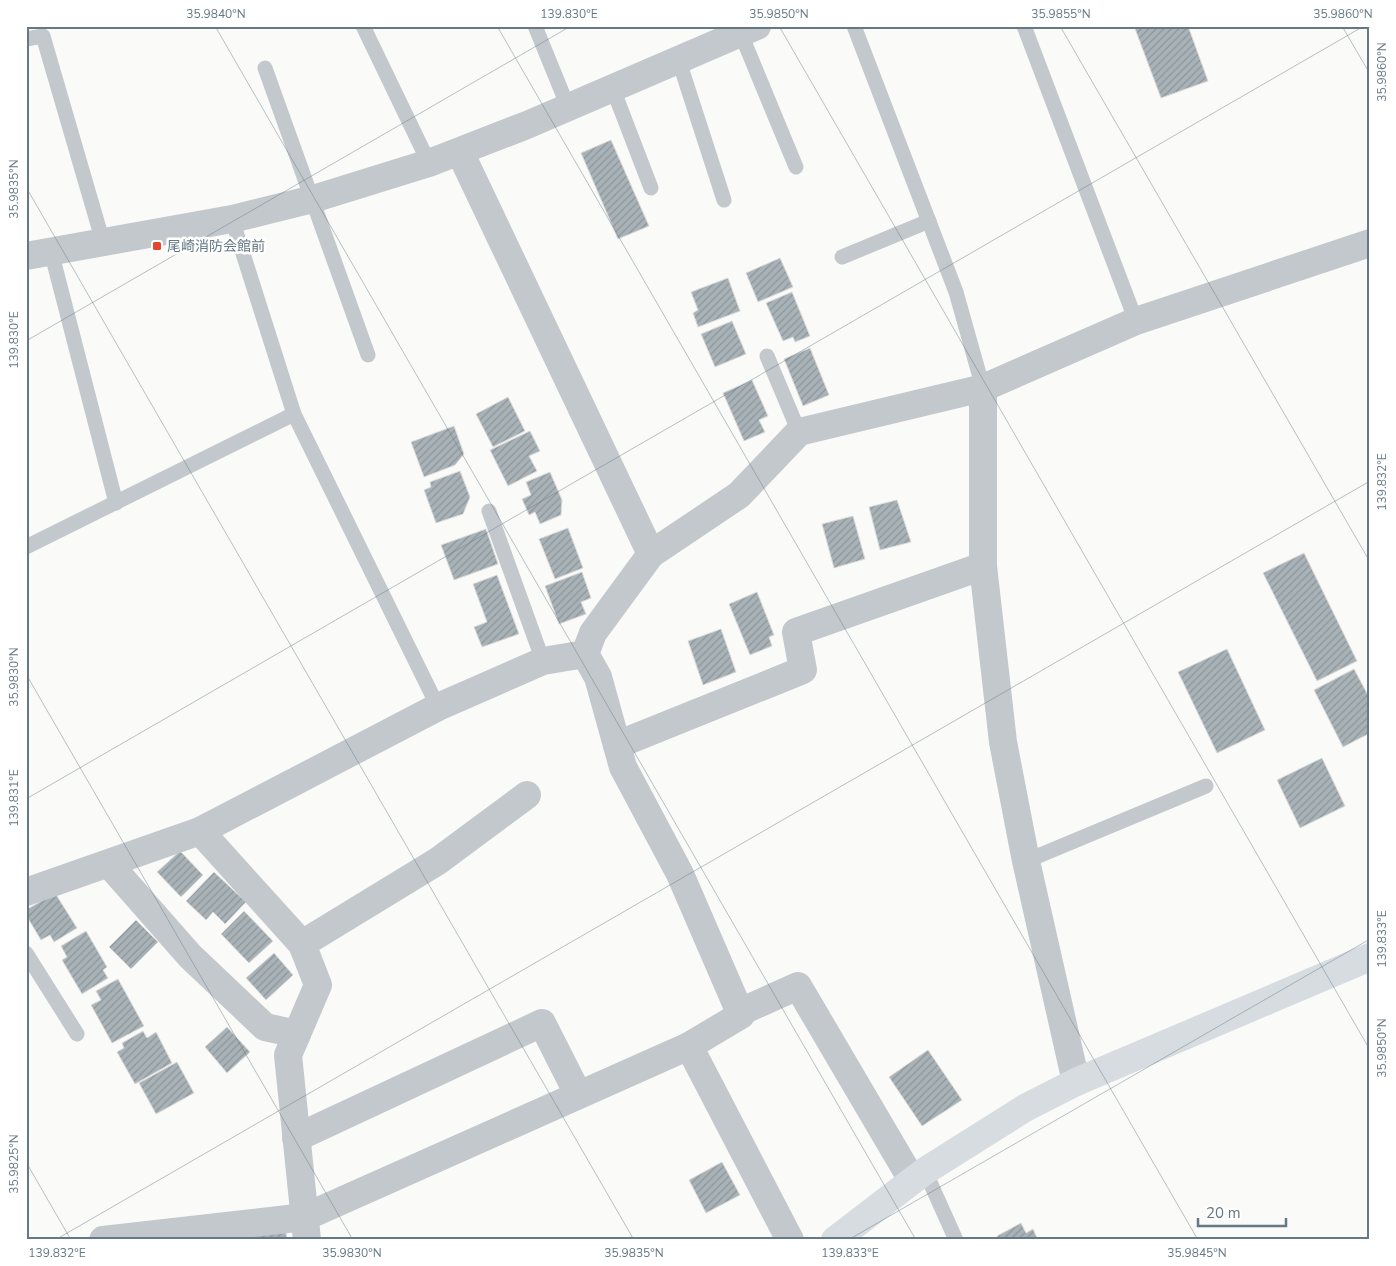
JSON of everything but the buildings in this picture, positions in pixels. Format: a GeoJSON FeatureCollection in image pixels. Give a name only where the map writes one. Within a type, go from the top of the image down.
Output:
{"type":"FeatureCollection","features":[{"type":"Feature","properties":{"kind":"street"},"geometry":{"type":"LineString","coordinates":[[38,254],[232,219],[313,199],[460,152],[749,30]]}},
{"type":"Feature","properties":{"kind":"street"},"geometry":{"type":"LineString","coordinates":[[460,152],[651,554]]}},
{"type":"Feature","properties":{"kind":"street"},"geometry":{"type":"LineString","coordinates":[[585,654],[594,633],[651,554],[739,495],[799,432],[983,388],[1136,321],[1370,243]]}},
{"type":"Feature","properties":{"kind":"street"},"geometry":{"type":"LineString","coordinates":[[983,388],[983,566],[1003,742],[1026,861],[1076,1082]]}},
{"type":"Feature","properties":{"kind":"street"},"geometry":{"type":"LineString","coordinates":[[616,744],[803,670],[796,632],[983,566]]}},
{"type":"Feature","properties":{"kind":"street"},"geometry":{"type":"LineString","coordinates":[[26,892],[200,831],[438,707],[543,661],[585,654]]}},
{"type":"Feature","properties":{"kind":"street"},"geometry":{"type":"LineString","coordinates":[[103,1240],[306,1228],[578,1094],[688,1046],[741,1015],[680,874],[623,767],[598,677],[585,654]]}},
{"type":"Feature","properties":{"kind":"street"},"geometry":{"type":"LineString","coordinates":[[302,944],[438,861],[527,795]]}},
{"type":"Feature","properties":{"kind":"street"},"geometry":{"type":"LineString","coordinates":[[200,831],[302,944],[318,985],[288,1055],[306,1228]]}},
{"type":"Feature","properties":{"kind":"street"},"geometry":{"type":"LineString","coordinates":[[109,864],[190,956],[265,1027],[297,1034]]}},
{"type":"Feature","properties":{"kind":"street"},"geometry":{"type":"LineString","coordinates":[[835,1240],[918,1176],[1025,1108],[1076,1082],[1370,957]]}},
{"type":"Feature","properties":{"kind":"street"},"geometry":{"type":"LineString","coordinates":[[740,1012],[798,986],[918,1176]]}},
{"type":"Feature","properties":{"kind":"street"},"geometry":{"type":"LineString","coordinates":[[296,1138],[542,1023],[578,1094]]}},
{"type":"Feature","properties":{"kind":"street"},"geometry":{"type":"LineString","coordinates":[[688,1046],[790,1240]]}},
{"type":"Feature","properties":{"kind":"lane"},"geometry":{"type":"LineString","coordinates":[[363,26],[429,162]]}},
{"type":"Feature","properties":{"kind":"lane"},"geometry":{"type":"LineString","coordinates":[[535,26],[568,107]]}},
{"type":"Feature","properties":{"kind":"lane"},"geometry":{"type":"LineString","coordinates":[[854,26],[956,292],[983,388]]}},
{"type":"Feature","properties":{"kind":"lane"},"geometry":{"type":"LineString","coordinates":[[1024,26],[1136,321]]}},
{"type":"Feature","properties":{"kind":"lane"},"geometry":{"type":"LineString","coordinates":[[749,30],[796,167]]}},
{"type":"Feature","properties":{"kind":"lane"},"geometry":{"type":"LineString","coordinates":[[26,40],[43,36],[103,242]]}},
{"type":"Feature","properties":{"kind":"lane"},"geometry":{"type":"LineString","coordinates":[[679,61],[724,200]]}},
{"type":"Feature","properties":{"kind":"lane"},"geometry":{"type":"LineString","coordinates":[[266,68],[368,355]]}},
{"type":"Feature","properties":{"kind":"lane"},"geometry":{"type":"LineString","coordinates":[[613,89],[651,188]]}},
{"type":"Feature","properties":{"kind":"lane"},"geometry":{"type":"LineString","coordinates":[[232,219],[294,414],[438,707]]}},
{"type":"Feature","properties":{"kind":"lane"},"geometry":{"type":"LineString","coordinates":[[842,256],[929,221]]}},
{"type":"Feature","properties":{"kind":"lane"},"geometry":{"type":"LineString","coordinates":[[38,254],[116,502]]}},
{"type":"Feature","properties":{"kind":"lane"},"geometry":{"type":"LineString","coordinates":[[767,356],[799,432]]}},
{"type":"Feature","properties":{"kind":"lane"},"geometry":{"type":"LineString","coordinates":[[26,547],[294,414]]}},
{"type":"Feature","properties":{"kind":"lane"},"geometry":{"type":"LineString","coordinates":[[489,511],[543,661]]}},
{"type":"Feature","properties":{"kind":"lane"},"geometry":{"type":"LineString","coordinates":[[1026,861],[1206,786]]}},
{"type":"Feature","properties":{"kind":"lane"},"geometry":{"type":"LineString","coordinates":[[26,953],[77,1034]]}},
{"type":"Feature","properties":{"kind":"lane"},"geometry":{"type":"LineString","coordinates":[[918,1176],[956,1240]]}},
{"type":"Feature","properties":{"kind":"place","name":"尾崎消防会館前"},"geometry":{"type":"Point","coordinates":[157,246]}}]}
